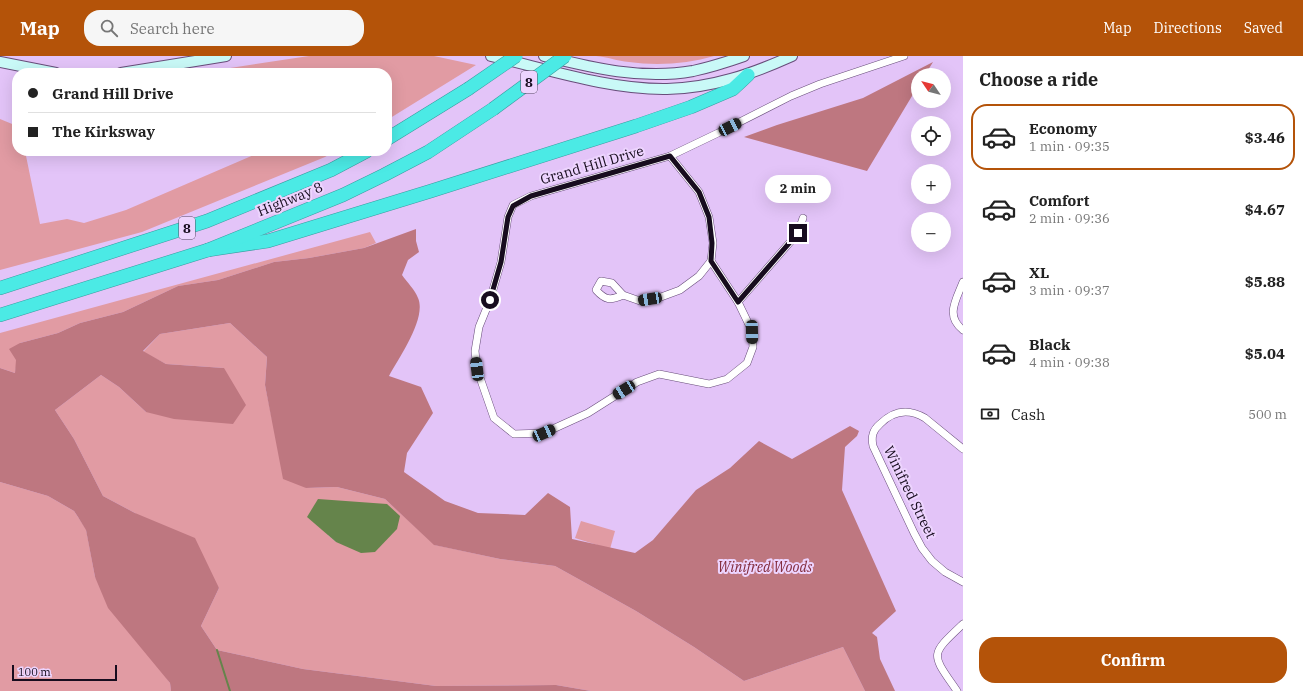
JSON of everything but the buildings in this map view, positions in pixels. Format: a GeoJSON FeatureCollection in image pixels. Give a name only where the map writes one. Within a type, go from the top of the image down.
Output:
{"type":"FeatureCollection","features":[{"type":"Feature","properties":{"kind":"highway"},"geometry":{"type":"LineString","coordinates":[[468,90],[479,75],[504,56]]}},
{"type":"Feature","properties":{"kind":"highway","name":"8"},"geometry":{"type":"LineString","coordinates":[[392,136],[468,90],[516,56]]}},
{"type":"Feature","properties":{"kind":"highway","name":"Highway 8"},"geometry":{"type":"LineString","coordinates":[[0,315],[208,250],[343,195],[428,152],[493,109],[565,56]]}},
{"type":"Feature","properties":{"kind":"highway"},"geometry":{"type":"LineString","coordinates":[[208,250],[268,241],[628,128],[691,107],[733,89],[748,75]]}},
{"type":"Feature","properties":{"kind":"highway","name":"Highway 8"},"geometry":{"type":"LineString","coordinates":[[0,288],[207,221],[331,170],[357,156]]}},
{"type":"Feature","properties":{"kind":"main road"},"geometry":{"type":"LineString","coordinates":[[152,68],[226,56]]}},
{"type":"Feature","properties":{"kind":"main road"},"geometry":{"type":"LineString","coordinates":[[491,56],[581,78],[647,89],[668,89],[708,85],[748,75],[792,56]]}},
{"type":"Feature","properties":{"kind":"main road"},"geometry":{"type":"LineString","coordinates":[[544,56],[591,67],[645,74],[692,71],[718,65],[744,56]]}},
{"type":"Feature","properties":{"kind":"main road"},"geometry":{"type":"LineString","coordinates":[[0,62],[31,68]]}},
{"type":"Feature","properties":{"kind":"street","name":"Grand Hill Drive"},"geometry":{"type":"LineString","coordinates":[[711,261],[738,302],[752,332],[753,347],[747,362],[726,379],[709,384],[659,374],[637,382],[588,413],[544,433],[514,434],[494,418],[477,369],[475,350],[479,326],[490,300],[501,262],[508,217],[513,206],[531,196],[670,156],[791,96],[820,84],[904,56]]}},
{"type":"Feature","properties":{"kind":"street"},"geometry":{"type":"LineString","coordinates":[[623,295],[640,301],[661,297],[680,290],[699,276],[711,261],[712,243],[709,217],[699,192],[670,156]]}},
{"type":"Feature","properties":{"kind":"street"},"geometry":{"type":"LineString","coordinates":[[738,302],[798,233],[803,218]]}},
{"type":"Feature","properties":{"kind":"street"},"geometry":{"type":"LineString","coordinates":[[963,282],[953,308],[953,314],[956,323],[963,330]]}},
{"type":"Feature","properties":{"kind":"street","name":"Winifred Street"},"geometry":{"type":"LineString","coordinates":[[963,449],[925,418],[919,414],[908,412],[889,415],[872,434],[873,446],[922,548],[932,561],[945,572],[963,582]]}},
{"type":"Feature","properties":{"kind":"street"},"geometry":{"type":"LineString","coordinates":[[957,691],[938,664],[937,658],[941,645],[963,624]]}},
{"type":"Feature","properties":{"kind":"shaded area"},"geometry":{"type":"Polygon","coordinates":[[[309,56],[434,56],[476,65],[392,117],[392,68],[230,68],[309,56]]]}},
{"type":"Feature","properties":{"kind":"shaded area"},"geometry":{"type":"Polygon","coordinates":[[[596,56],[714,56],[694,61],[661,64],[639,63],[596,56]]]}},
{"type":"Feature","properties":{"kind":"shaded area"},"geometry":{"type":"Polygon","coordinates":[[[0,119],[12,124],[12,156],[26,156],[40,224],[67,219],[84,223],[126,210],[251,156],[327,156],[142,232],[0,270],[0,119]]]}},
{"type":"Feature","properties":{"kind":"shaded area"},"geometry":{"type":"Polygon","coordinates":[[[370,232],[376,243],[364,248],[309,258],[274,262],[218,280],[178,286],[123,312],[80,323],[58,333],[20,343],[15,373],[0,368],[0,333],[370,232]]]}},
{"type":"Feature","properties":{"kind":"shaded area"},"geometry":{"type":"Polygon","coordinates":[[[230,323],[267,357],[265,385],[272,419],[306,488],[337,487],[385,499],[435,545],[500,559],[555,566],[636,611],[694,647],[744,681],[843,647],[865,691],[591,691],[556,685],[436,686],[303,669],[217,650],[201,626],[219,588],[135,513],[103,496],[74,439],[55,410],[101,375],[119,387],[146,412],[224,368],[166,364],[143,352],[160,334],[230,323]],[[318,499],[328,535],[336,542],[318,499]]]}},
{"type":"Feature","properties":{"kind":"shaded area"},"geometry":{"type":"Polygon","coordinates":[[[0,482],[48,496],[74,511],[86,529],[95,577],[170,683],[171,691],[0,691],[0,482]]]}},
{"type":"Feature","properties":{"kind":"shaded area"},"geometry":{"type":"Polygon","coordinates":[[[318,499],[387,504],[400,516],[397,529],[375,552],[361,553],[336,542],[307,517],[318,499]]]}},
{"type":"Feature","properties":{"kind":"shaded area"},"geometry":{"type":"Polygon","coordinates":[[[581,521],[615,531],[610,549],[575,538],[581,521]]]}},
{"type":"Feature","properties":{"kind":"green space"},"geometry":{"type":"Polygon","coordinates":[[[933,62],[929,68],[921,68],[933,62]]]}},
{"type":"Feature","properties":{"kind":"green space"},"geometry":{"type":"Polygon","coordinates":[[[911,73],[911,98],[867,171],[744,137],[777,125],[863,98],[911,73]]]}},
{"type":"Feature","properties":{"kind":"green space","name":"Winifred Woods"},"geometry":{"type":"Polygon","coordinates":[[[416,229],[416,241],[419,252],[408,260],[402,275],[417,295],[420,306],[419,316],[411,338],[389,376],[421,387],[433,413],[407,453],[404,472],[445,501],[478,513],[525,515],[548,493],[570,507],[572,539],[635,553],[653,540],[696,490],[730,468],[759,441],[792,459],[850,426],[859,431],[857,436],[845,447],[842,490],[896,611],[872,633],[877,637],[880,659],[895,691],[865,691],[843,647],[744,681],[694,647],[636,611],[555,566],[500,559],[434,545],[385,499],[337,487],[306,488],[283,479],[265,385],[267,357],[230,323],[160,334],[143,351],[166,364],[224,368],[246,405],[233,424],[174,419],[146,412],[119,387],[101,375],[55,410],[74,439],[103,496],[135,513],[195,538],[219,588],[201,626],[217,650],[303,669],[436,686],[556,685],[591,691],[171,691],[170,683],[108,608],[95,577],[86,530],[74,511],[48,496],[0,482],[0,368],[15,373],[16,360],[9,349],[20,343],[58,333],[80,323],[123,312],[178,286],[218,280],[274,262],[309,258],[364,248],[416,229]]]}},
{"type":"Feature","properties":{"kind":"waterway"},"geometry":{"type":"LineString","coordinates":[[217,650],[230,691]]}},
{"type":"Feature","properties":{"kind":"route"},"geometry":{"type":"LineString","coordinates":[[490,300],[501,262],[508,217],[513,206],[531,196],[670,156],[699,192],[709,217],[712,243],[711,261],[738,302],[798,233]]}}]}
